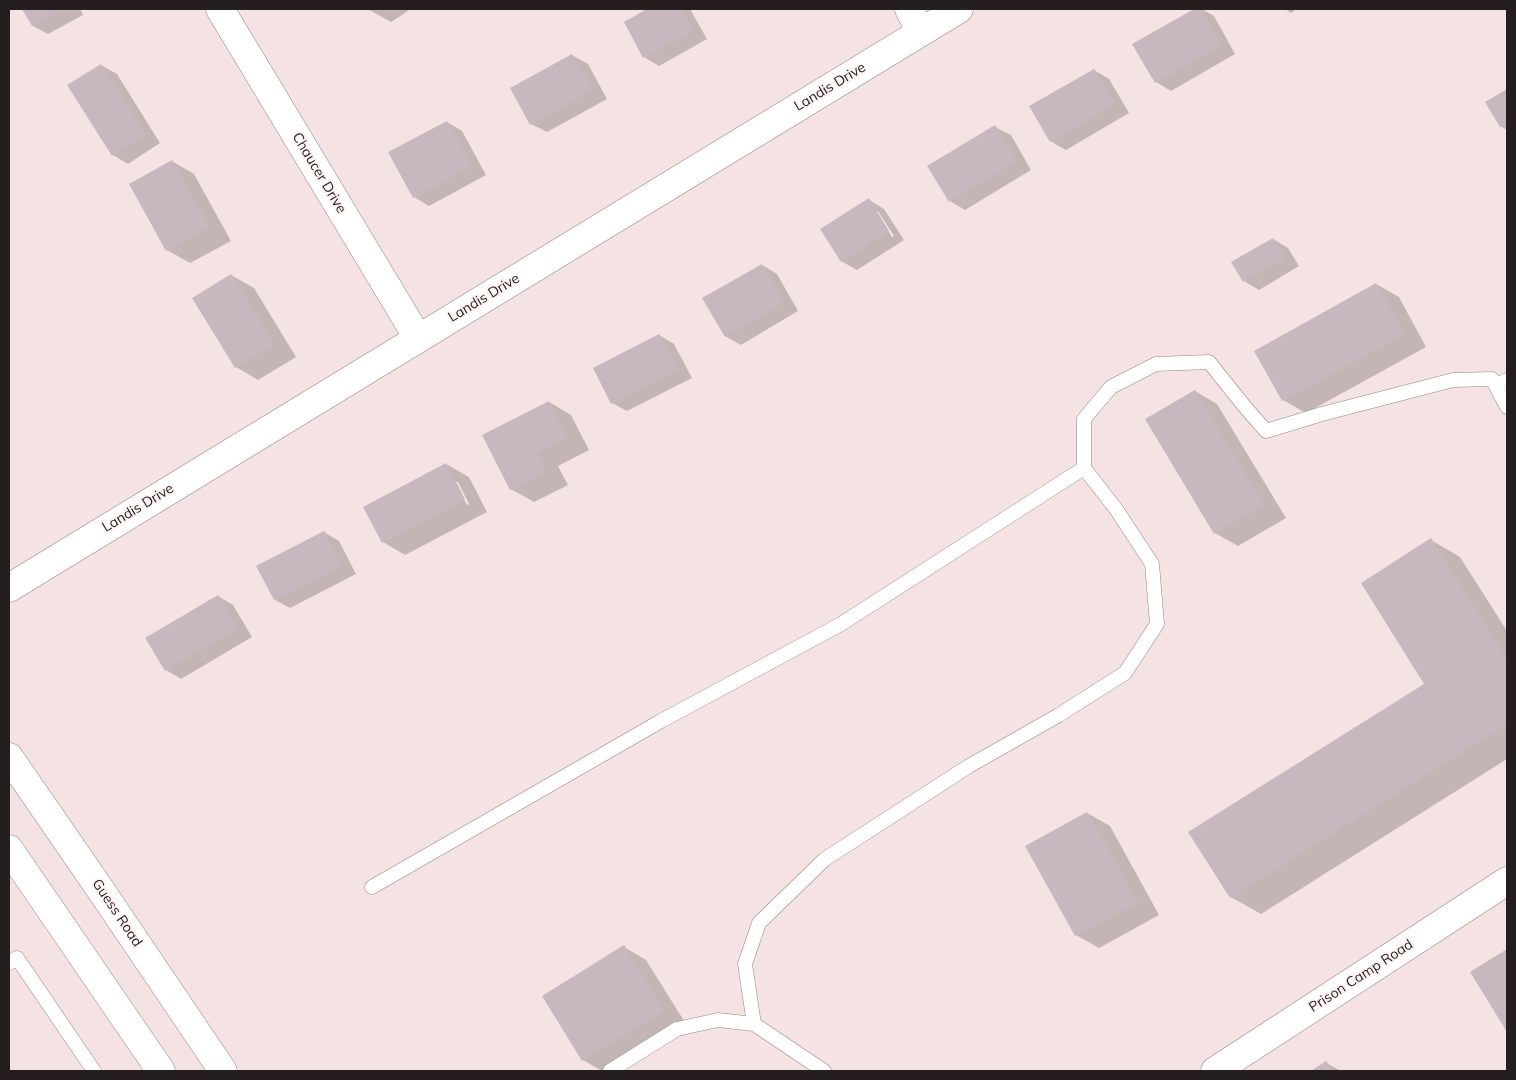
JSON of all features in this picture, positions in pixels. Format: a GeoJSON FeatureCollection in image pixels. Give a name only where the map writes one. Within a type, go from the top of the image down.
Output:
{"type":"FeatureCollection","features":[{"type":"Feature","properties":{"kind":"street","name":"Chaucer Drive"},"geometry":{"type":"LineString","coordinates":[[220,9],[418,338]]}},
{"type":"Feature","properties":{"kind":"street","name":"Landis Drive"},"geometry":{"type":"LineString","coordinates":[[9,588],[418,338],[915,20],[959,9]]}},
{"type":"Feature","properties":{"kind":"street","name":"Guess Road"},"geometry":{"type":"LineString","coordinates":[[9,756],[223,1071]]}},
{"type":"Feature","properties":{"kind":"street"},"geometry":{"type":"LineString","coordinates":[[9,849],[161,1071]]}},
{"type":"Feature","properties":{"kind":"street","name":"Prison Camp Road"},"geometry":{"type":"LineString","coordinates":[[1215,1071],[1507,881]]}},
{"type":"Feature","properties":{"kind":"lane"},"geometry":{"type":"LineString","coordinates":[[754,1024],[745,964],[758,923],[825,859],[969,766],[1059,716],[1125,673],[1157,624],[1152,564],[1116,509],[1084,468],[1084,419],[1111,387],[1156,364],[1209,362],[1266,431],[1322,414],[1453,380],[1492,379],[1501,383],[1507,406]]}},
{"type":"Feature","properties":{"kind":"lane"},"geometry":{"type":"LineString","coordinates":[[372,887],[660,721],[841,624],[1084,468]]}},
{"type":"Feature","properties":{"kind":"lane"},"geometry":{"type":"LineString","coordinates":[[9,963],[17,958],[94,1071]]}},
{"type":"Feature","properties":{"kind":"lane"},"geometry":{"type":"LineString","coordinates":[[610,1071],[676,1029],[718,1020],[754,1024],[824,1071]]}},
{"type":"Feature","properties":{"kind":"building"},"geometry":{"type":"Polygon","coordinates":[[[22,9],[63,9],[32,26],[22,9]]]}},
{"type":"Feature","properties":{"kind":"building"},"geometry":{"type":"Polygon","coordinates":[[[647,9],[681,9],[693,31],[643,58],[624,22],[647,9]]]}},
{"type":"Feature","properties":{"kind":"building"},"geometry":{"type":"Polygon","coordinates":[[[1194,9],[1201,9],[1221,45],[1155,83],[1132,44],[1194,9]]]}},
{"type":"Feature","properties":{"kind":"building"},"geometry":{"type":"Polygon","coordinates":[[[572,54],[593,90],[530,125],[510,88],[572,54]]]}},
{"type":"Feature","properties":{"kind":"building"},"geometry":{"type":"Polygon","coordinates":[[[101,64],[146,134],[112,156],[67,85],[101,64]]]}},
{"type":"Feature","properties":{"kind":"building"},"geometry":{"type":"Polygon","coordinates":[[[1094,69],[1115,104],[1050,142],[1029,106],[1094,69]]]}},
{"type":"Feature","properties":{"kind":"building"},"geometry":{"type":"Polygon","coordinates":[[[1507,89],[1507,123],[1500,127],[1485,102],[1507,89]]]}},
{"type":"Feature","properties":{"kind":"building"},"geometry":{"type":"Polygon","coordinates":[[[447,121],[472,166],[413,198],[388,152],[447,121]]]}},
{"type":"Feature","properties":{"kind":"building"},"geometry":{"type":"Polygon","coordinates":[[[995,125],[1017,161],[949,202],[927,166],[995,125]]]}},
{"type":"Feature","properties":{"kind":"building"},"geometry":{"type":"Polygon","coordinates":[[[172,160],[209,227],[166,251],[129,184],[172,160]]]}},
{"type":"Feature","properties":{"kind":"building"},"geometry":{"type":"Polygon","coordinates":[[[869,198],[889,231],[841,262],[820,229],[869,198]]]}},
{"type":"Feature","properties":{"kind":"building"},"geometry":{"type":"Polygon","coordinates":[[[1273,238],[1284,258],[1243,282],[1231,262],[1273,238]]]}},
{"type":"Feature","properties":{"kind":"building"},"geometry":{"type":"Polygon","coordinates":[[[762,264],[784,302],[725,337],[702,298],[762,264]]]}},
{"type":"Feature","properties":{"kind":"building"},"geometry":{"type":"Polygon","coordinates":[[[231,274],[274,344],[235,368],[192,298],[231,274]]]}},
{"type":"Feature","properties":{"kind":"building"},"geometry":{"type":"Polygon","coordinates":[[[1376,283],[1405,334],[1282,401],[1254,351],[1376,283]]]}},
{"type":"Feature","properties":{"kind":"building"},"geometry":{"type":"Polygon","coordinates":[[[659,334],[678,369],[611,404],[593,368],[659,334]]]}},
{"type":"Feature","properties":{"kind":"building"},"geometry":{"type":"Polygon","coordinates":[[[1195,390],[1264,505],[1214,534],[1145,419],[1195,390]]]}},
{"type":"Feature","properties":{"kind":"building"},"geometry":{"type":"Polygon","coordinates":[[[549,401],[567,437],[537,453],[546,472],[510,490],[482,435],[549,401]]]}},
{"type":"Feature","properties":{"kind":"building"},"geometry":{"type":"Polygon","coordinates":[[[446,463],[465,499],[382,543],[363,507],[446,463]]]}},
{"type":"Feature","properties":{"kind":"building"},"geometry":{"type":"Polygon","coordinates":[[[324,531],[342,566],[274,600],[256,566],[324,531]]]}},
{"type":"Feature","properties":{"kind":"building"},"geometry":{"type":"Polygon","coordinates":[[[1431,538],[1507,660],[1507,724],[1230,898],[1188,832],[1424,684],[1361,583],[1431,538]]]}},
{"type":"Feature","properties":{"kind":"building"},"geometry":{"type":"Polygon","coordinates":[[[218,595],[238,628],[165,671],[145,638],[218,595]]]}},
{"type":"Feature","properties":{"kind":"building"},"geometry":{"type":"Polygon","coordinates":[[[1087,812],[1138,902],[1075,936],[1025,846],[1087,812]]]}},
{"type":"Feature","properties":{"kind":"building"},"geometry":{"type":"Polygon","coordinates":[[[624,945],[664,1011],[582,1061],[542,996],[624,945]]]}},
{"type":"Feature","properties":{"kind":"building"},"geometry":{"type":"Polygon","coordinates":[[[1507,949],[1507,1032],[1470,972],[1507,949]]]}},
{"type":"Feature","properties":{"kind":"building"},"geometry":{"type":"Polygon","coordinates":[[[1326,1061],[1333,1071],[1311,1071],[1326,1061]]]}}]}
